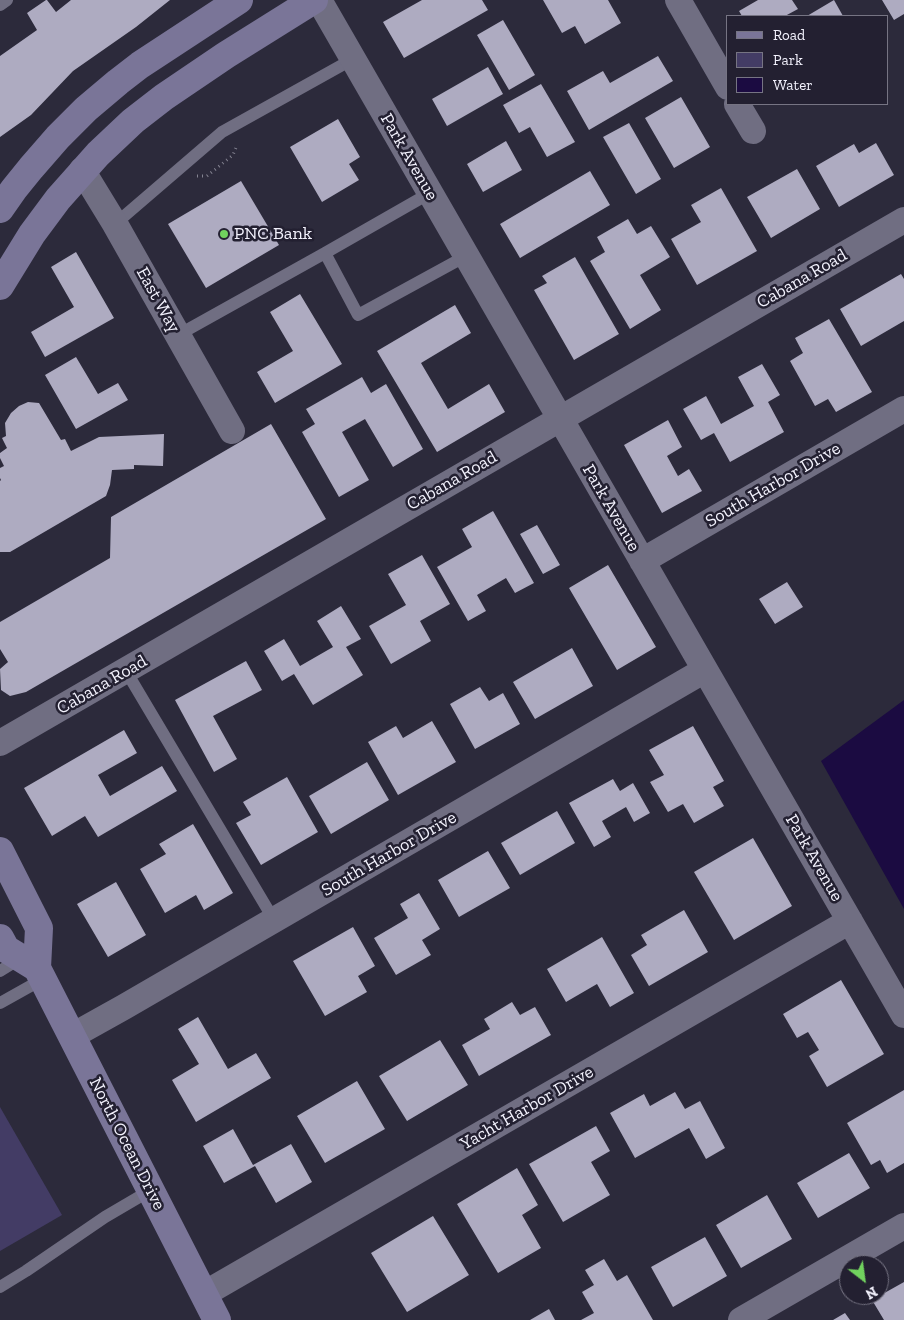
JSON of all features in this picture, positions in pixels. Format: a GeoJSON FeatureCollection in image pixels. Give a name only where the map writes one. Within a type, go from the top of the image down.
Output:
{"type":"FeatureCollection","features":[{"type":"Feature","properties":{"kind":"main road"},"geometry":{"type":"LineString","coordinates":[[7,199],[58,137],[86,109],[140,65],[239,0]]}},
{"type":"Feature","properties":{"kind":"main road"},"geometry":{"type":"LineString","coordinates":[[4,278],[32,234],[58,199],[82,170],[117,136],[149,108],[226,55],[314,0]]}},
{"type":"Feature","properties":{"kind":"main road"},"geometry":{"type":"LineString","coordinates":[[82,170],[76,146],[86,109]]}},
{"type":"Feature","properties":{"kind":"main road"},"geometry":{"type":"LineString","coordinates":[[4,278],[25,216],[22,200],[7,199]]}},
{"type":"Feature","properties":{"kind":"main road","name":"North Ocean Drive"},"geometry":{"type":"LineString","coordinates":[[0,851],[39,928],[25,969]]}},
{"type":"Feature","properties":{"kind":"main road","name":"North Ocean Drive"},"geometry":{"type":"LineString","coordinates":[[0,938],[6,949],[25,969],[72,1036],[218,1320]]}},
{"type":"Feature","properties":{"kind":"street","name":"Park Avenue"},"geometry":{"type":"LineString","coordinates":[[319,0],[904,1015]]}},
{"type":"Feature","properties":{"kind":"street"},"geometry":{"type":"LineString","coordinates":[[678,0],[726,84]]}},
{"type":"Feature","properties":{"kind":"street"},"geometry":{"type":"LineString","coordinates":[[739,105],[753,130]]}},
{"type":"Feature","properties":{"kind":"street","name":"East Way"},"geometry":{"type":"LineString","coordinates":[[82,170],[115,224],[232,431]]}},
{"type":"Feature","properties":{"kind":"street","name":"Cabana Road"},"geometry":{"type":"LineString","coordinates":[[0,743],[904,220]]}},
{"type":"Feature","properties":{"kind":"street","name":"South Harbor Drive"},"geometry":{"type":"LineString","coordinates":[[642,561],[904,409]]}},
{"type":"Feature","properties":{"kind":"street","name":"South Harbor Drive"},"geometry":{"type":"LineString","coordinates":[[72,1036],[705,670]]}},
{"type":"Feature","properties":{"kind":"street","name":"Yacht Harbor Drive"},"geometry":{"type":"LineString","coordinates":[[204,1294],[850,922]]}},
{"type":"Feature","properties":{"kind":"street"},"geometry":{"type":"LineString","coordinates":[[741,1320],[904,1226]]}},
{"type":"Feature","properties":{"kind":"lane"},"geometry":{"type":"LineString","coordinates":[[0,6],[7,0]]}},
{"type":"Feature","properties":{"kind":"lane"},"geometry":{"type":"LineString","coordinates":[[115,224],[222,132],[353,59]]}},
{"type":"Feature","properties":{"kind":"lane"},"geometry":{"type":"LineString","coordinates":[[178,335],[430,193]]}},
{"type":"Feature","properties":{"kind":"lane"},"geometry":{"type":"LineString","coordinates":[[325,253],[358,315],[466,256]]}},
{"type":"Feature","properties":{"kind":"lane"},"geometry":{"type":"LineString","coordinates":[[126,671],[274,920]]}},
{"type":"Feature","properties":{"kind":"lane"},"geometry":{"type":"LineString","coordinates":[[0,1003],[25,969]]}},
{"type":"Feature","properties":{"kind":"lane"},"geometry":{"type":"LineString","coordinates":[[0,1286],[26,1271],[105,1217],[151,1190]]}},
{"type":"Feature","properties":{"kind":"path"},"geometry":{"type":"LineString","coordinates":[[189,176],[207,176],[233,155],[237,145]]}},
{"type":"Feature","properties":{"kind":"green space"},"geometry":{"type":"Polygon","coordinates":[[[0,1107],[62,1215],[0,1251],[0,1107]]]}},
{"type":"Feature","properties":{"kind":"water"},"geometry":{"type":"Polygon","coordinates":[[[904,700],[904,909],[821,761],[904,700]]]}},
{"type":"Feature","properties":{"kind":"building"},"geometry":{"type":"Polygon","coordinates":[[[46,0],[56,12],[71,0],[170,0],[136,27],[73,71],[31,115],[0,137],[0,56],[37,30],[27,13],[46,0]]]}},
{"type":"Feature","properties":{"kind":"building"},"geometry":{"type":"Polygon","coordinates":[[[422,0],[482,0],[488,10],[404,58],[383,22],[422,0]]]}},
{"type":"Feature","properties":{"kind":"building"},"geometry":{"type":"Polygon","coordinates":[[[543,0],[608,0],[621,23],[585,44],[575,26],[562,33],[543,0]]]}},
{"type":"Feature","properties":{"kind":"building"},"geometry":{"type":"Polygon","coordinates":[[[758,0],[792,0],[798,9],[787,15],[741,15],[739,11],[758,0]]]}},
{"type":"Feature","properties":{"kind":"building"},"geometry":{"type":"Polygon","coordinates":[[[834,0],[842,15],[809,15],[834,0]]]}},
{"type":"Feature","properties":{"kind":"building"},"geometry":{"type":"Polygon","coordinates":[[[882,0],[904,0],[904,14],[894,20],[882,0]]]}},
{"type":"Feature","properties":{"kind":"building"},"geometry":{"type":"Polygon","coordinates":[[[503,20],[535,75],[509,90],[477,35],[503,20]]]}},
{"type":"Feature","properties":{"kind":"building"},"geometry":{"type":"Polygon","coordinates":[[[658,56],[673,81],[589,130],[567,91],[603,71],[610,83],[658,56]]]}},
{"type":"Feature","properties":{"kind":"building"},"geometry":{"type":"Polygon","coordinates":[[[488,67],[503,94],[447,126],[432,99],[488,67]]]}},
{"type":"Feature","properties":{"kind":"building"},"geometry":{"type":"Polygon","coordinates":[[[541,84],[575,142],[547,157],[530,127],[519,133],[503,105],[541,84]]]}},
{"type":"Feature","properties":{"kind":"building"},"geometry":{"type":"Polygon","coordinates":[[[681,97],[710,147],[674,168],[645,118],[681,97]]]}},
{"type":"Feature","properties":{"kind":"building"},"geometry":{"type":"Polygon","coordinates":[[[338,119],[360,157],[349,164],[359,180],[322,202],[290,147],[338,119]]]}},
{"type":"Feature","properties":{"kind":"building"},"geometry":{"type":"Polygon","coordinates":[[[629,123],[661,179],[636,194],[603,137],[629,123]]]}},
{"type":"Feature","properties":{"kind":"building"},"geometry":{"type":"Polygon","coordinates":[[[506,141],[522,170],[483,192],[467,164],[506,141]]]}},
{"type":"Feature","properties":{"kind":"building"},"geometry":{"type":"Polygon","coordinates":[[[876,143],[894,175],[839,207],[816,166],[854,144],[859,153],[876,143]]]}},
{"type":"Feature","properties":{"kind":"building"},"geometry":{"type":"Polygon","coordinates":[[[797,169],[820,209],[771,238],[747,197],[797,169]]]}},
{"type":"Feature","properties":{"kind":"building"},"geometry":{"type":"Polygon","coordinates":[[[590,171],[610,205],[520,258],[500,224],[590,171]]]}},
{"type":"Feature","properties":{"kind":"building","name":"PNC Bank"},"geometry":{"type":"Polygon","coordinates":[[[241,181],[279,245],[206,288],[168,224],[241,181]]]}},
{"type":"Feature","properties":{"kind":"building"},"geometry":{"type":"Polygon","coordinates":[[[721,188],[757,251],[697,285],[671,239],[701,222],[691,205],[721,188]]]}},
{"type":"Feature","properties":{"kind":"building"},"geometry":{"type":"Polygon","coordinates":[[[628,219],[637,234],[651,226],[670,257],[640,275],[661,310],[630,329],[590,261],[605,252],[597,237],[628,219]]]}},
{"type":"Feature","properties":{"kind":"building"},"geometry":{"type":"Polygon","coordinates":[[[76,252],[114,318],[45,357],[31,332],[74,307],[51,267],[76,252]]]}},
{"type":"Feature","properties":{"kind":"building"},"geometry":{"type":"Polygon","coordinates":[[[575,257],[619,334],[574,360],[534,290],[547,283],[542,276],[575,257]]]}},
{"type":"Feature","properties":{"kind":"building"},"geometry":{"type":"Polygon","coordinates":[[[901,274],[904,279],[904,321],[861,346],[840,309],[901,274]]]}},
{"type":"Feature","properties":{"kind":"building"},"geometry":{"type":"Polygon","coordinates":[[[300,294],[342,364],[275,403],[257,372],[293,351],[270,312],[300,294]]]}},
{"type":"Feature","properties":{"kind":"building"},"geometry":{"type":"Polygon","coordinates":[[[455,305],[471,333],[421,363],[448,409],[489,384],[505,412],[437,452],[377,351],[455,305]]]}},
{"type":"Feature","properties":{"kind":"building"},"geometry":{"type":"Polygon","coordinates":[[[829,319],[872,392],[836,412],[828,399],[815,406],[790,361],[803,353],[795,338],[829,319]]]}},
{"type":"Feature","properties":{"kind":"building"},"geometry":{"type":"Polygon","coordinates":[[[76,357],[98,394],[118,383],[128,400],[76,429],[45,375],[76,357]]]}},
{"type":"Feature","properties":{"kind":"building"},"geometry":{"type":"Polygon","coordinates":[[[762,364],[780,395],[768,402],[784,432],[730,462],[714,433],[701,440],[683,409],[706,396],[721,424],[754,406],[738,377],[762,364]]]}},
{"type":"Feature","properties":{"kind":"building"},"geometry":{"type":"Polygon","coordinates":[[[362,377],[371,393],[386,384],[423,449],[393,467],[365,419],[342,432],[369,480],[339,497],[302,432],[315,424],[306,409],[362,377]]]}},
{"type":"Feature","properties":{"kind":"building"},"geometry":{"type":"Polygon","coordinates":[[[28,402],[39,403],[61,440],[65,439],[71,451],[99,437],[164,434],[163,466],[134,465],[134,469],[112,470],[106,496],[10,552],[0,552],[0,468],[4,466],[0,453],[7,448],[2,438],[6,436],[5,423],[11,413],[19,406],[28,402]]]}},
{"type":"Feature","properties":{"kind":"building"},"geometry":{"type":"Polygon","coordinates":[[[668,420],[682,447],[667,456],[678,476],[689,469],[702,491],[662,513],[624,445],[668,420]]]}},
{"type":"Feature","properties":{"kind":"building"},"geometry":{"type":"Polygon","coordinates":[[[271,424],[326,519],[26,692],[10,696],[1,690],[0,669],[8,662],[0,649],[0,622],[110,558],[111,517],[271,424]]]}},
{"type":"Feature","properties":{"kind":"building"},"geometry":{"type":"Polygon","coordinates":[[[493,511],[534,583],[515,593],[506,578],[477,595],[486,611],[468,621],[437,567],[472,547],[462,529],[493,511]]]}},
{"type":"Feature","properties":{"kind":"building"},"geometry":{"type":"Polygon","coordinates":[[[537,525],[560,565],[543,574],[520,534],[537,525]]]}},
{"type":"Feature","properties":{"kind":"building"},"geometry":{"type":"Polygon","coordinates":[[[422,555],[450,604],[420,621],[431,641],[391,664],[369,626],[406,605],[388,574],[422,555]]]}},
{"type":"Feature","properties":{"kind":"building"},"geometry":{"type":"Polygon","coordinates":[[[608,565],[656,647],[617,670],[569,588],[608,565]]]}},
{"type":"Feature","properties":{"kind":"building"},"geometry":{"type":"Polygon","coordinates":[[[787,582],[803,607],[775,624],[759,599],[787,582]]]}},
{"type":"Feature","properties":{"kind":"building"},"geometry":{"type":"Polygon","coordinates":[[[341,606],[361,639],[346,647],[363,675],[313,705],[294,674],[282,681],[264,651],[284,639],[300,666],[333,647],[317,621],[341,606]]]}},
{"type":"Feature","properties":{"kind":"building"},"geometry":{"type":"Polygon","coordinates":[[[572,648],[593,686],[535,719],[513,682],[572,648]]]}},
{"type":"Feature","properties":{"kind":"building"},"geometry":{"type":"Polygon","coordinates":[[[246,661],[262,690],[213,716],[237,759],[214,772],[175,700],[246,661]]]}},
{"type":"Feature","properties":{"kind":"building"},"geometry":{"type":"Polygon","coordinates":[[[480,687],[489,701],[503,693],[520,724],[475,749],[450,704],[480,687]]]}},
{"type":"Feature","properties":{"kind":"building"},"geometry":{"type":"Polygon","coordinates":[[[432,721],[456,762],[398,795],[368,742],[396,726],[403,738],[432,721]]]}},
{"type":"Feature","properties":{"kind":"building"},"geometry":{"type":"Polygon","coordinates":[[[693,726],[724,781],[713,787],[724,806],[694,823],[683,804],[668,812],[650,782],[664,775],[649,750],[693,726]]]}},
{"type":"Feature","properties":{"kind":"building"},"geometry":{"type":"Polygon","coordinates":[[[124,730],[137,753],[98,775],[110,796],[162,766],[177,791],[98,837],[85,816],[52,836],[24,788],[124,730]]]}},
{"type":"Feature","properties":{"kind":"building"},"geometry":{"type":"Polygon","coordinates":[[[367,762],[389,800],[331,834],[309,796],[367,762]]]}},
{"type":"Feature","properties":{"kind":"building"},"geometry":{"type":"Polygon","coordinates":[[[287,777],[318,832],[261,865],[236,823],[251,815],[243,802],[287,777]]]}},
{"type":"Feature","properties":{"kind":"building"},"geometry":{"type":"Polygon","coordinates":[[[613,779],[620,791],[633,783],[650,813],[634,822],[626,807],[602,821],[611,837],[594,847],[569,803],[613,779]]]}},
{"type":"Feature","properties":{"kind":"building"},"geometry":{"type":"Polygon","coordinates":[[[557,811],[575,843],[520,875],[501,843],[557,811]]]}},
{"type":"Feature","properties":{"kind":"building"},"geometry":{"type":"Polygon","coordinates":[[[193,824],[233,893],[204,910],[196,895],[165,913],[140,869],[166,854],[159,844],[193,824]]]}},
{"type":"Feature","properties":{"kind":"building"},"geometry":{"type":"Polygon","coordinates":[[[753,838],[792,906],[734,940],[694,872],[753,838]]]}},
{"type":"Feature","properties":{"kind":"building"},"geometry":{"type":"Polygon","coordinates":[[[488,851],[510,888],[459,917],[438,880],[488,851]]]}},
{"type":"Feature","properties":{"kind":"building"},"geometry":{"type":"Polygon","coordinates":[[[116,882],[146,935],[108,957],[77,904],[116,882]]]}},
{"type":"Feature","properties":{"kind":"building"},"geometry":{"type":"Polygon","coordinates":[[[419,893],[440,929],[422,940],[431,955],[396,975],[374,938],[408,918],[400,904],[419,893]]]}},
{"type":"Feature","properties":{"kind":"building"},"geometry":{"type":"Polygon","coordinates":[[[684,910],[708,952],[649,986],[631,955],[647,945],[641,935],[684,910]]]}},
{"type":"Feature","properties":{"kind":"building"},"geometry":{"type":"Polygon","coordinates":[[[353,927],[375,966],[358,976],[367,992],[325,1016],[293,961],[353,927]]]}},
{"type":"Feature","properties":{"kind":"building"},"geometry":{"type":"Polygon","coordinates":[[[602,937],[634,993],[610,1007],[597,984],[566,1002],[547,969],[602,937]]]}},
{"type":"Feature","properties":{"kind":"building"},"geometry":{"type":"Polygon","coordinates":[[[841,980],[884,1054],[827,1087],[809,1056],[819,1050],[808,1032],[797,1038],[783,1014],[841,980]]]}},
{"type":"Feature","properties":{"kind":"building"},"geometry":{"type":"Polygon","coordinates":[[[512,1002],[520,1015],[535,1007],[551,1035],[479,1076],[462,1045],[490,1029],[484,1019],[512,1002]]]}},
{"type":"Feature","properties":{"kind":"building"},"geometry":{"type":"Polygon","coordinates":[[[198,1017],[228,1069],[256,1053],[271,1078],[196,1122],[172,1080],[199,1064],[178,1029],[198,1017]]]}},
{"type":"Feature","properties":{"kind":"building"},"geometry":{"type":"Polygon","coordinates":[[[440,1040],[468,1085],[407,1121],[379,1076],[440,1040]]]}},
{"type":"Feature","properties":{"kind":"building"},"geometry":{"type":"Polygon","coordinates":[[[357,1081],[385,1129],[325,1163],[297,1116],[357,1081]]]}},
{"type":"Feature","properties":{"kind":"building"},"geometry":{"type":"Polygon","coordinates":[[[904,1090],[904,1163],[887,1173],[880,1160],[871,1165],[847,1123],[904,1090]]]}},
{"type":"Feature","properties":{"kind":"building"},"geometry":{"type":"Polygon","coordinates":[[[675,1092],[685,1109],[700,1101],[725,1148],[706,1159],[689,1128],[635,1158],[610,1113],[644,1094],[650,1106],[675,1092]]]}},
{"type":"Feature","properties":{"kind":"building"},"geometry":{"type":"Polygon","coordinates":[[[596,1126],[610,1151],[591,1162],[610,1195],[563,1222],[529,1164],[596,1126]]]}},
{"type":"Feature","properties":{"kind":"building"},"geometry":{"type":"Polygon","coordinates":[[[233,1129],[253,1165],[291,1144],[312,1182],[276,1203],[255,1166],[224,1183],[203,1146],[233,1129]]]}},
{"type":"Feature","properties":{"kind":"building"},"geometry":{"type":"Polygon","coordinates":[[[849,1153],[870,1188],[818,1218],[797,1183],[849,1153]]]}},
{"type":"Feature","properties":{"kind":"building"},"geometry":{"type":"Polygon","coordinates":[[[517,1168],[538,1205],[522,1215],[541,1248],[498,1273],[457,1204],[517,1168]]]}},
{"type":"Feature","properties":{"kind":"building"},"geometry":{"type":"Polygon","coordinates":[[[767,1195],[792,1239],[741,1268],[716,1225],[767,1195]]]}},
{"type":"Feature","properties":{"kind":"building"},"geometry":{"type":"Polygon","coordinates":[[[433,1216],[469,1275],[407,1312],[371,1253],[433,1216]]]}},
{"type":"Feature","properties":{"kind":"building"},"geometry":{"type":"Polygon","coordinates":[[[705,1237],[727,1276],[673,1307],[651,1267],[705,1237]]]}},
{"type":"Feature","properties":{"kind":"building"},"geometry":{"type":"Polygon","coordinates":[[[604,1259],[617,1281],[627,1275],[653,1320],[581,1320],[594,1313],[582,1292],[594,1285],[585,1270],[604,1259]]]}},
{"type":"Feature","properties":{"kind":"building"},"geometry":{"type":"Polygon","coordinates":[[[904,1282],[904,1320],[884,1320],[875,1305],[889,1305],[889,1290],[904,1282]]]}},
{"type":"Feature","properties":{"kind":"building"},"geometry":{"type":"Polygon","coordinates":[[[549,1309],[555,1320],[530,1320],[549,1309]]]}},
{"type":"Feature","properties":{"kind":"building"},"geometry":{"type":"Polygon","coordinates":[[[845,1313],[850,1320],[833,1320],[845,1313]]]}},
{"type":"Feature","properties":{"kind":"place","name":"PNC Bank"},"geometry":{"type":"Point","coordinates":[224,234]}}]}
